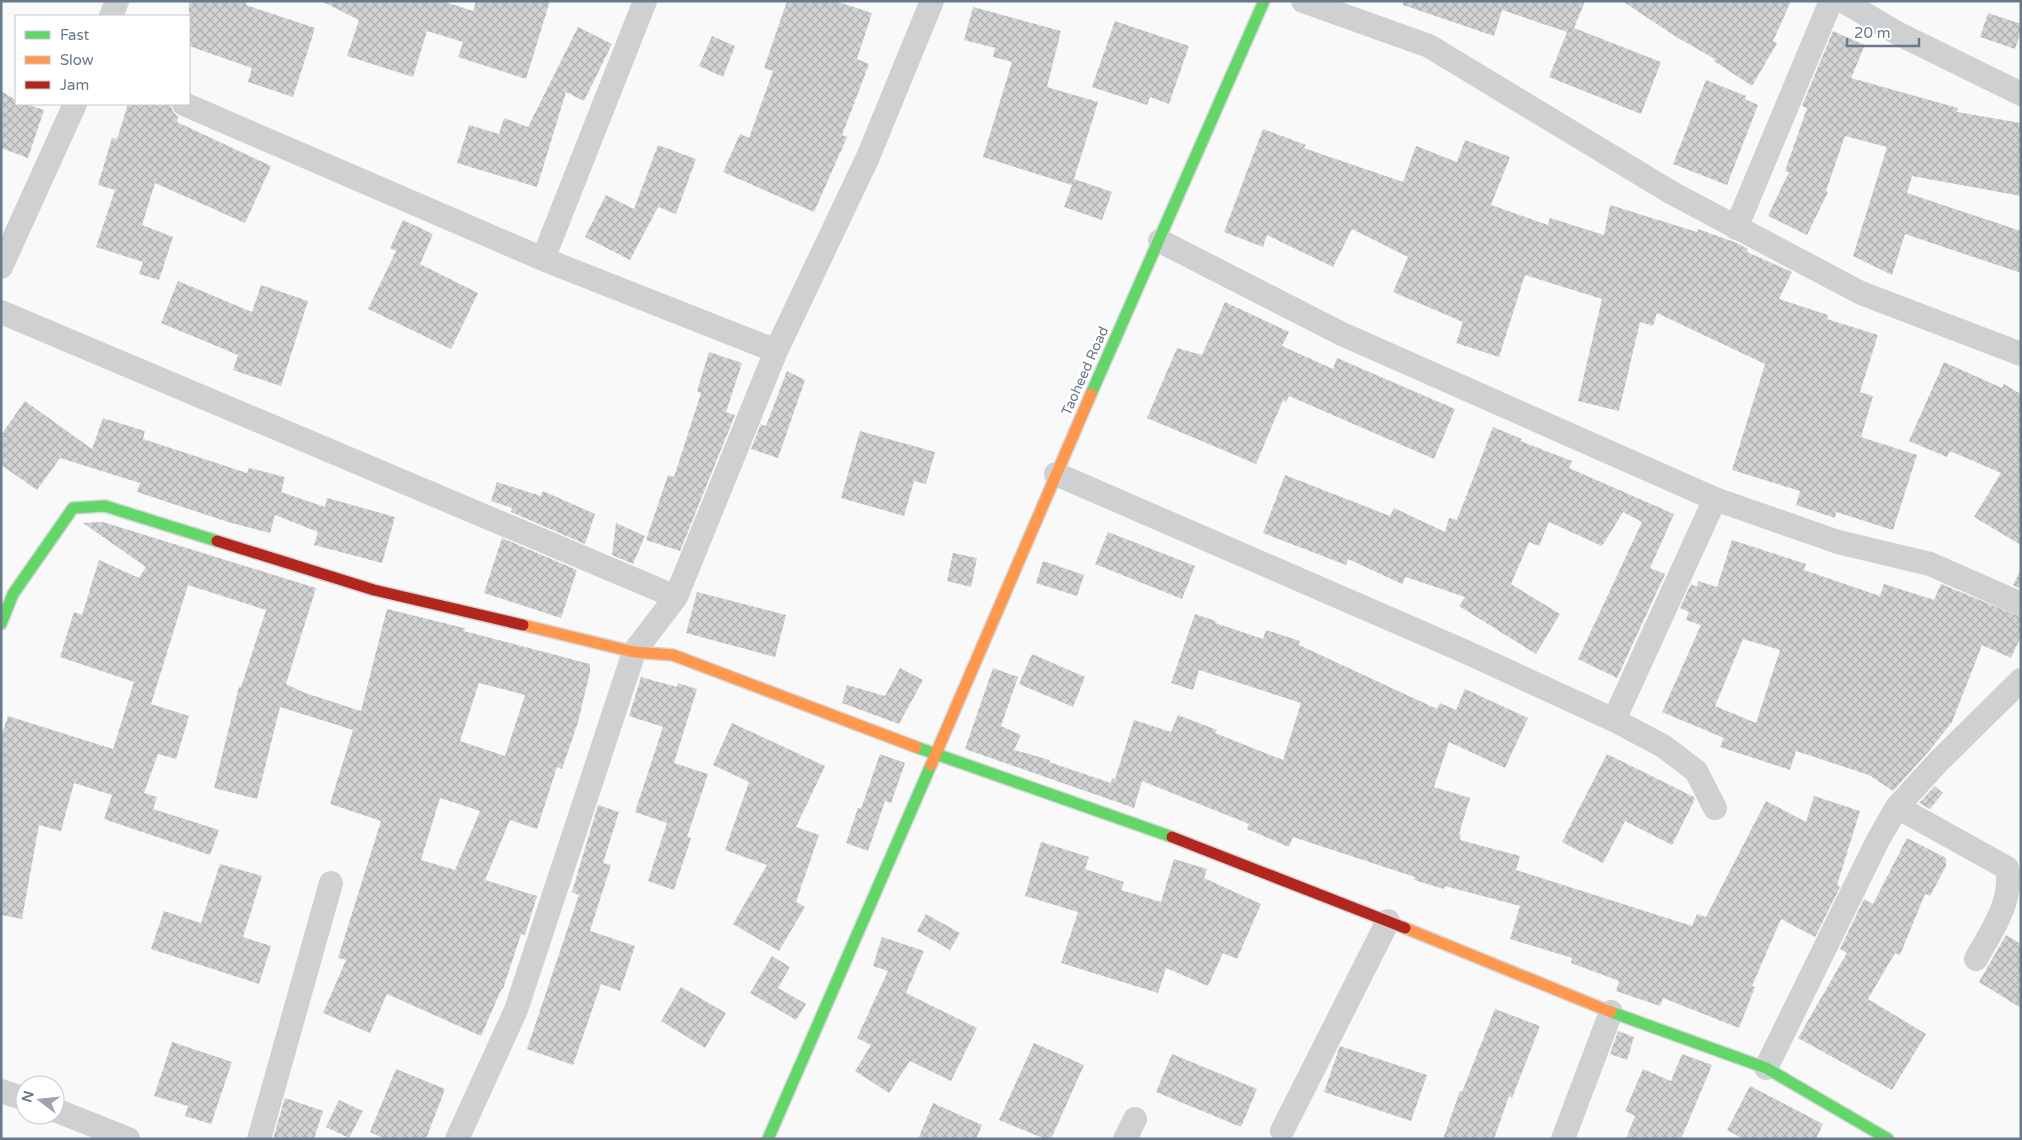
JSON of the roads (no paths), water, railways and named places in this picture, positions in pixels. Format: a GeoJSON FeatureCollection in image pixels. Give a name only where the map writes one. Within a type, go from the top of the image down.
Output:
{"type":"FeatureCollection","features":[{"type":"Feature","properties":{"kind":"street"},"geometry":{"type":"LineString","coordinates":[[111,15],[117,1]]}},
{"type":"Feature","properties":{"kind":"street"},"geometry":{"type":"LineString","coordinates":[[457,1139],[516,1010],[634,652],[676,597],[776,351],[868,157],[932,1]]}},
{"type":"Feature","properties":{"kind":"street","name":"Taoheed Road"},"geometry":{"type":"LineString","coordinates":[[768,1139],[936,755],[1056,474],[1160,242],[1264,1]]}},
{"type":"Feature","properties":{"kind":"street"},"geometry":{"type":"LineString","coordinates":[[1303,1],[1428,46],[1672,193],[1861,293],[2021,354]]}},
{"type":"Feature","properties":{"kind":"street"},"geometry":{"type":"LineString","coordinates":[[1736,228],[1831,1]]}},
{"type":"Feature","properties":{"kind":"street"},"geometry":{"type":"LineString","coordinates":[[1843,1],[1897,33],[2021,94]]}},
{"type":"Feature","properties":{"kind":"street"},"geometry":{"type":"LineString","coordinates":[[543,259],[639,3]]}},
{"type":"Feature","properties":{"kind":"street"},"geometry":{"type":"LineString","coordinates":[[1,267],[75,105]]}},
{"type":"Feature","properties":{"kind":"street"},"geometry":{"type":"LineString","coordinates":[[186,105],[543,259],[776,351]]}},
{"type":"Feature","properties":{"kind":"street"},"geometry":{"type":"LineString","coordinates":[[1160,242],[1342,334],[1715,499],[1838,542],[1930,564],[2021,604]]}},
{"type":"Feature","properties":{"kind":"street"},"geometry":{"type":"LineString","coordinates":[[1,312],[676,597]]}},
{"type":"Feature","properties":{"kind":"street"},"geometry":{"type":"LineString","coordinates":[[1056,474],[1466,652],[1614,720],[1663,746],[1696,771],[1715,808]]}},
{"type":"Feature","properties":{"kind":"street"},"geometry":{"type":"LineString","coordinates":[[1614,720],[1715,499]]}},
{"type":"Feature","properties":{"kind":"street"},"geometry":{"type":"LineString","coordinates":[[1,624],[13,594],[73,508],[105,506],[374,590],[634,652],[673,655],[936,755],[1179,840],[1388,921],[1611,1012],[1766,1068],[1883,1138]]}},
{"type":"Feature","properties":{"kind":"street"},"geometry":{"type":"LineString","coordinates":[[1766,1068],[1878,840],[1897,807],[1938,762],[2021,680]]}},
{"type":"Feature","properties":{"kind":"street"},"geometry":{"type":"LineString","coordinates":[[1897,807],[2007,868],[2009,882],[2004,908],[1976,960]]}},
{"type":"Feature","properties":{"kind":"street"},"geometry":{"type":"LineString","coordinates":[[259,1139],[330,883]]}},
{"type":"Feature","properties":{"kind":"street"},"geometry":{"type":"LineString","coordinates":[[1282,1131],[1388,921]]}},
{"type":"Feature","properties":{"kind":"street"},"geometry":{"type":"LineString","coordinates":[[1563,1139],[1611,1012]]}},
{"type":"Feature","properties":{"kind":"street"},"geometry":{"type":"LineString","coordinates":[[1,1091],[15,1096]]}},
{"type":"Feature","properties":{"kind":"street"},"geometry":{"type":"LineString","coordinates":[[65,1114],[128,1139]]}}]}
